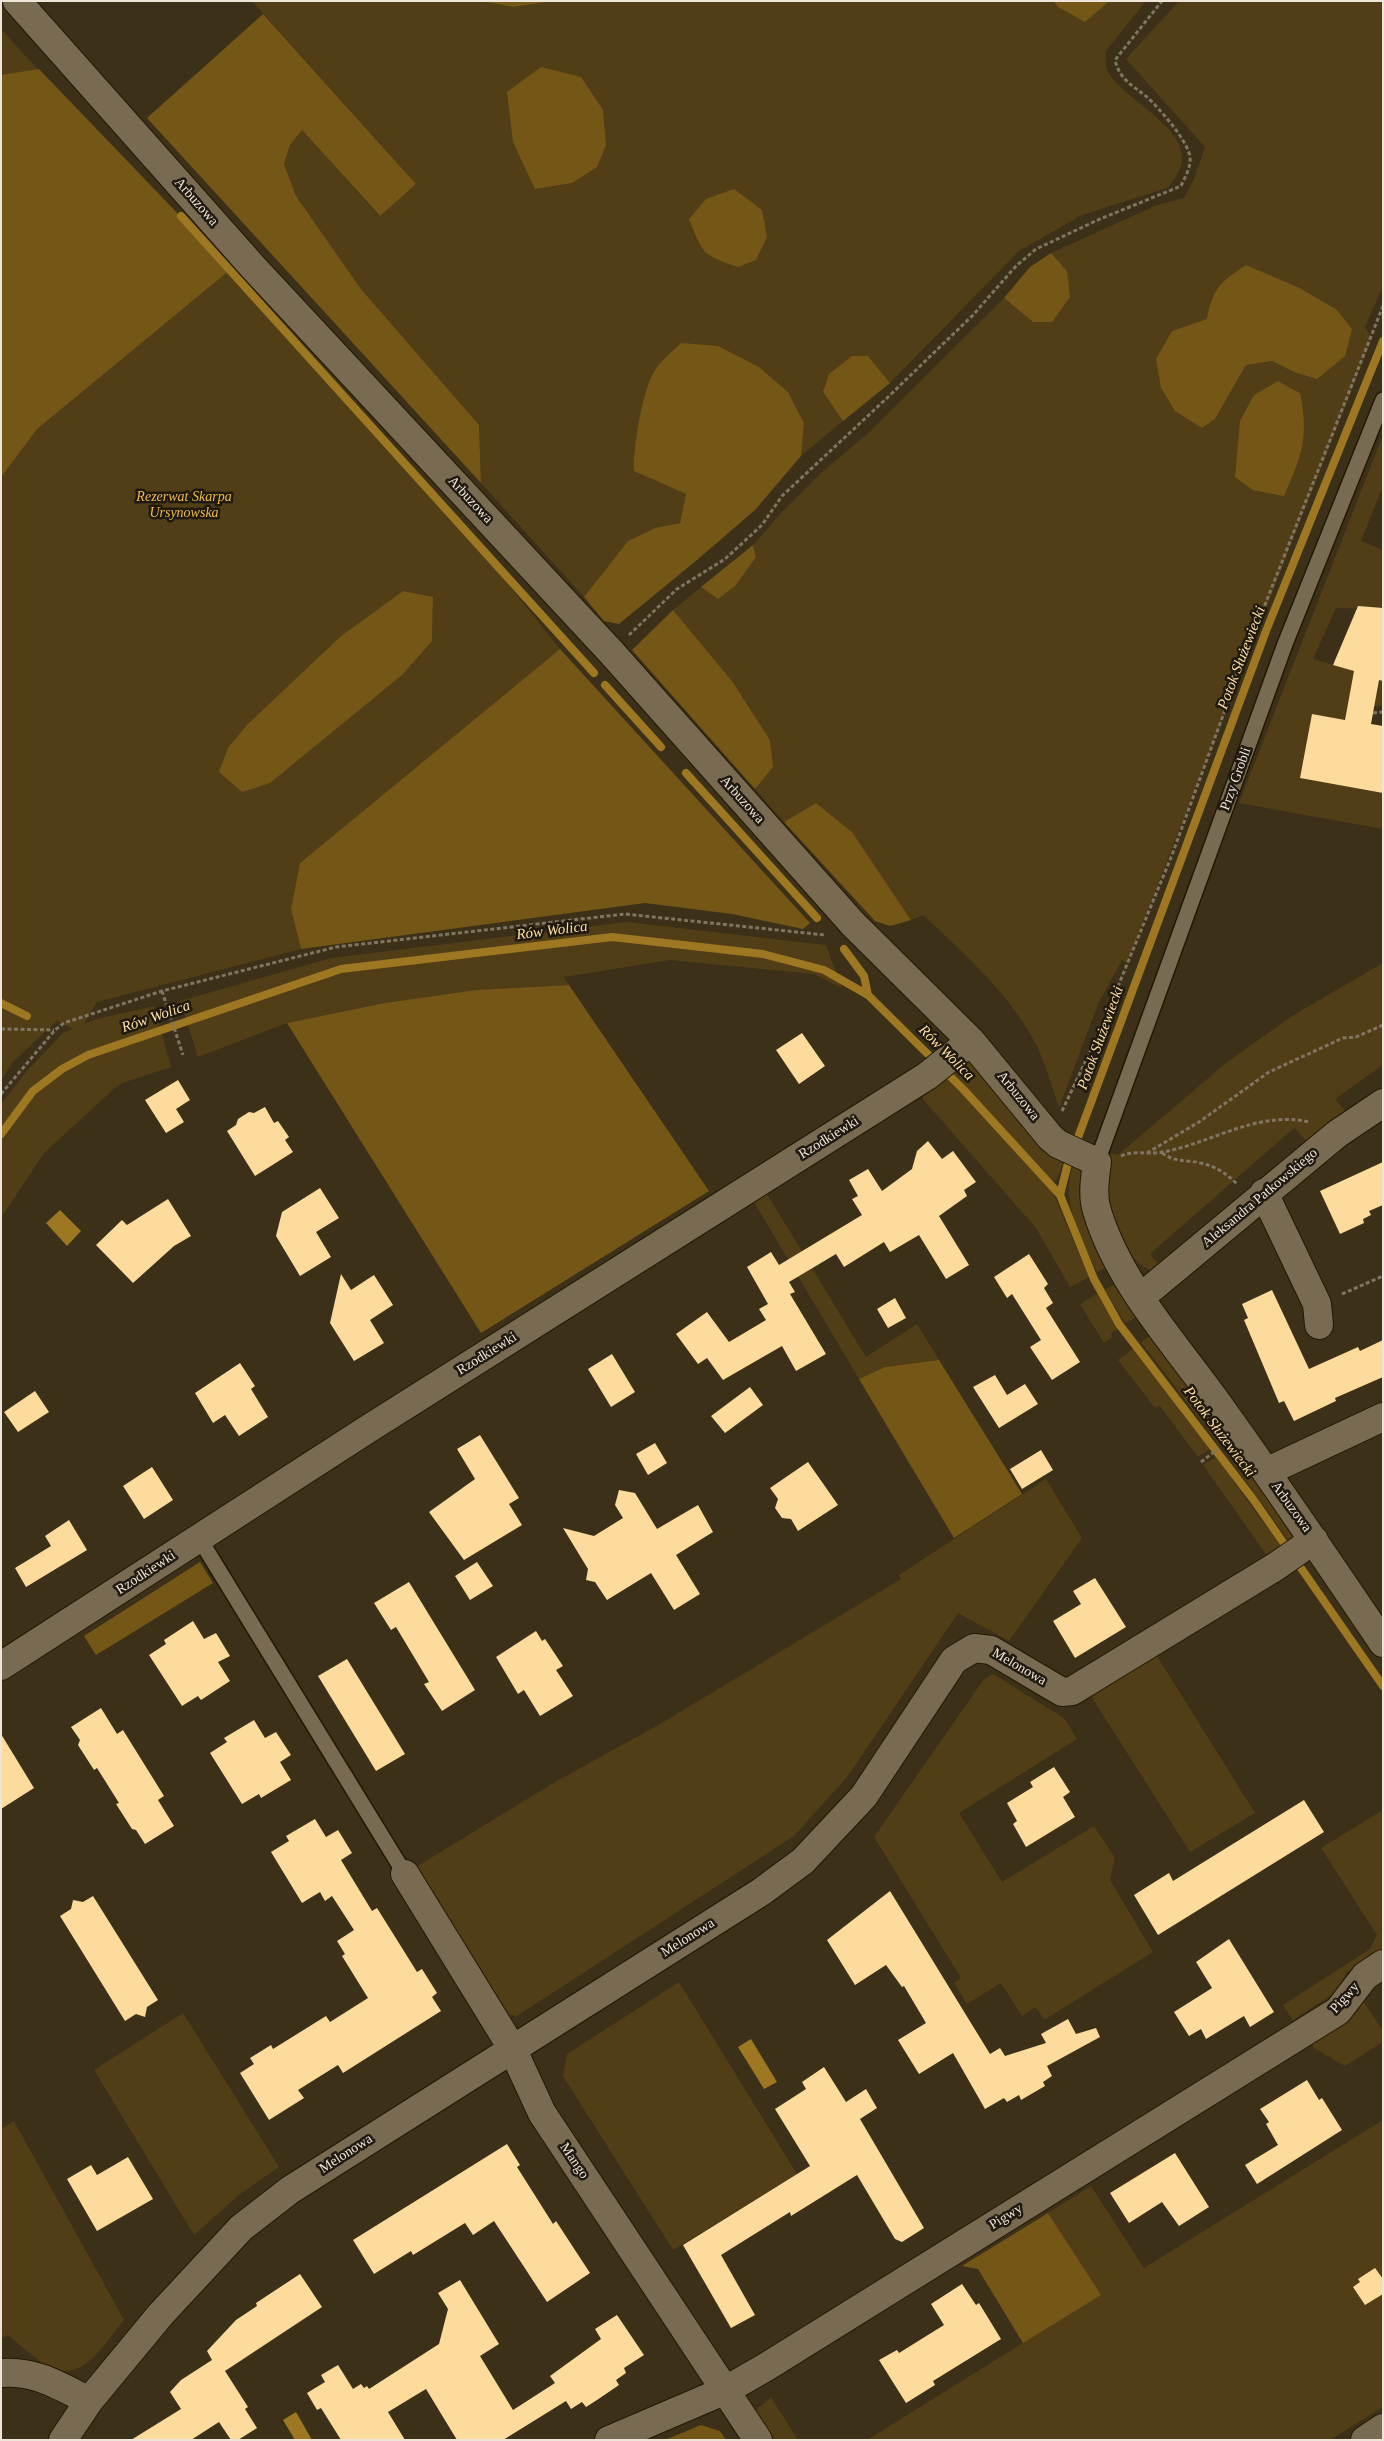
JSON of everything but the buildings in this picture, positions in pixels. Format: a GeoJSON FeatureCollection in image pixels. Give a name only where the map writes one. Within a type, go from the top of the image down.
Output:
{"type":"FeatureCollection","features":[{"type":"Feature","properties":{"kind":"street","name":"Arbuzowa"},"geometry":{"type":"LineString","coordinates":[[17,1],[253,267],[611,652],[853,924],[966,1046],[1058,1144],[1099,1160],[1094,1193],[1096,1210],[1114,1251],[1141,1297],[1153,1317],[1266,1472],[1311,1542],[1383,1643]]}},
{"type":"Feature","properties":{"kind":"street","name":"Rzodkiewki"},"geometry":{"type":"LineString","coordinates":[[1,1666],[368,1429],[927,1076],[966,1046]]}},
{"type":"Feature","properties":{"kind":"street","name":"Aleksandra Patkowskiego"},"geometry":{"type":"LineString","coordinates":[[1141,1297],[1168,1277],[1264,1193],[1337,1134],[1383,1103]]}},
{"type":"Feature","properties":{"kind":"street"},"geometry":{"type":"LineString","coordinates":[[1264,1193],[1318,1315]]}},
{"type":"Feature","properties":{"kind":"street"},"geometry":{"type":"LineString","coordinates":[[1266,1472],[1383,1417]]}},
{"type":"Feature","properties":{"kind":"street","name":"Melonowa"},"geometry":{"type":"LineString","coordinates":[[64,2440],[89,2401],[161,2314],[240,2228],[290,2190],[761,1892],[803,1861],[864,1796],[954,1660],[965,1652],[981,1647],[991,1650],[1062,1692],[1072,1690],[1275,1568],[1311,1542]]}},
{"type":"Feature","properties":{"kind":"street","name":"Mango"},"geometry":{"type":"LineString","coordinates":[[405,1874],[512,2048],[542,2113],[758,2440]]}},
{"type":"Feature","properties":{"kind":"street","name":"Pigwy"},"geometry":{"type":"LineString","coordinates":[[609,2440],[726,2390],[1172,2116],[1338,2011],[1364,1976],[1383,1964]]}},
{"type":"Feature","properties":{"kind":"street"},"geometry":{"type":"LineString","coordinates":[[1,2373],[30,2373],[46,2378],[89,2401]]}},
{"type":"Feature","properties":{"kind":"street"},"geometry":{"type":"LineString","coordinates":[[1364,2440],[1383,2428]]}},
{"type":"Feature","properties":{"kind":"lane","name":"Przy Grobli"},"geometry":{"type":"LineString","coordinates":[[1099,1160],[1284,644],[1383,400]]}},
{"type":"Feature","properties":{"kind":"lane"},"geometry":{"type":"LineString","coordinates":[[199,1538],[405,1874]]}},
{"type":"Feature","properties":{"kind":"path"},"geometry":{"type":"LineString","coordinates":[[611,652],[677,590],[725,559],[762,525],[782,496],[973,315],[1016,266],[1036,249],[1100,219],[1180,186],[1188,170],[1190,156],[1166,118],[1148,98],[1125,82],[1117,71],[1115,60],[1162,1]]}},
{"type":"Feature","properties":{"kind":"path"},"geometry":{"type":"LineString","coordinates":[[1058,1144],[1058,1121],[1098,1035],[1172,855],[1232,691],[1231,682],[1240,668],[1383,306]]}},
{"type":"Feature","properties":{"kind":"path"},"geometry":{"type":"LineString","coordinates":[[1373,713],[1383,712]]}},
{"type":"Feature","properties":{"kind":"path"},"geometry":{"type":"LineString","coordinates":[[1,1094],[55,1030],[64,1023],[162,992],[336,946],[625,914],[827,935],[853,924]]}},
{"type":"Feature","properties":{"kind":"path"},"geometry":{"type":"LineString","coordinates":[[162,992],[183,1055]]}},
{"type":"Feature","properties":{"kind":"path"},"geometry":{"type":"LineString","coordinates":[[1147,1153],[1199,1122],[1269,1072],[1343,1038],[1356,1037],[1383,1025]]}},
{"type":"Feature","properties":{"kind":"path"},"geometry":{"type":"LineString","coordinates":[[1,1029],[55,1030]]}},
{"type":"Feature","properties":{"kind":"path"},"geometry":{"type":"LineString","coordinates":[[1099,1160],[1128,1154],[1162,1152],[1271,1119],[1300,1120],[1318,1124],[1337,1134]]}},
{"type":"Feature","properties":{"kind":"path"},"geometry":{"type":"LineString","coordinates":[[1162,1152],[1173,1161],[1199,1163],[1223,1171],[1233,1180]]}},
{"type":"Feature","properties":{"kind":"path"},"geometry":{"type":"LineString","coordinates":[[1318,1315],[1383,1276]]}},
{"type":"Feature","properties":{"kind":"path"},"geometry":{"type":"LineString","coordinates":[[1201,1462],[1206,1458]]}},
{"type":"Feature","properties":{"kind":"green space"},"geometry":{"type":"Polygon","coordinates":[[[252,1],[482,1],[513,7],[553,1],[1053,1],[1058,7],[1085,22],[1106,1],[1146,1],[1106,51],[1106,67],[1114,80],[1174,136],[1181,152],[1180,169],[1167,188],[1082,215],[1019,251],[890,383],[868,356],[823,392],[843,421],[801,456],[804,423],[788,392],[759,367],[654,372],[637,433],[635,471],[686,494],[680,523],[655,528],[628,541],[584,597],[481,483],[479,425],[361,289],[296,196],[284,164],[290,145],[302,130],[379,216],[416,184],[252,1]]]}},
{"type":"Feature","properties":{"kind":"green space"},"geometry":{"type":"Polygon","coordinates":[[[1179,1],[1383,1],[1383,286],[1365,327],[1372,338],[1127,963],[1122,960],[1098,1004],[1059,1108],[1037,1046],[1015,1011],[991,981],[923,915],[911,920],[852,832],[816,803],[784,822],[755,789],[772,767],[770,740],[732,681],[673,610],[701,587],[718,599],[756,557],[753,545],[782,512],[822,472],[865,436],[1004,298],[1033,322],[1067,271],[1051,253],[1157,205],[1184,198],[1194,179],[1205,147],[1126,59],[1179,1]],[[1246,265],[1208,319],[1172,331],[1202,428],[1215,419],[1246,365],[1272,361],[1294,372],[1352,329],[1337,310],[1300,288],[1246,265]],[[1278,381],[1254,395],[1300,393],[1278,381]]]}},
{"type":"Feature","properties":{"kind":"green space","name":"Rezerwat Skarpa Ursynowska"},"geometry":{"type":"Polygon","coordinates":[[[1,29],[224,274],[231,269],[357,407],[355,410],[454,517],[560,649],[300,863],[291,909],[301,949],[97,1002],[84,1024],[97,1019],[154,1006],[171,1067],[122,1083],[115,1088],[44,1153],[1,1218],[1,1104],[27,1071],[63,1033],[73,1029],[57,1021],[13,1062],[1,1080],[1,29]],[[403,591],[341,636],[289,686],[432,641],[433,598],[403,591]]]}},
{"type":"Feature","properties":{"kind":"green space"},"geometry":{"type":"Polygon","coordinates":[[[1383,435],[1383,486],[1361,541],[1383,550],[1383,609],[1336,608],[1313,659],[1354,671],[1345,720],[1312,714],[1300,778],[1383,793],[1383,829],[1239,803],[1383,435]]]}},
{"type":"Feature","properties":{"kind":"green space"},"geometry":{"type":"Polygon","coordinates":[[[1379,680],[1383,681],[1383,706],[1374,706],[1379,680]]]}},
{"type":"Feature","properties":{"kind":"green space"},"geometry":{"type":"Polygon","coordinates":[[[626,922],[826,945],[842,988],[814,974],[670,960],[564,977],[569,985],[476,990],[385,1003],[287,1023],[198,1057],[180,1001],[331,958],[626,922]]]}},
{"type":"Feature","properties":{"kind":"green space"},"geometry":{"type":"Polygon","coordinates":[[[1383,963],[1383,1065],[1335,1099],[1346,1112],[1307,1141],[1294,1128],[1150,1254],[1160,1266],[1155,1270],[1146,1268],[1137,1262],[1117,1229],[1109,1205],[1107,1180],[1111,1153],[1118,1155],[1226,1063],[1292,1016],[1383,963]]]}},
{"type":"Feature","properties":{"kind":"green space"},"geometry":{"type":"Polygon","coordinates":[[[964,1062],[977,1063],[1052,1157],[1064,1162],[1056,1180],[1051,1182],[951,1071],[964,1062]]]}},
{"type":"Feature","properties":{"kind":"green space"},"geometry":{"type":"Polygon","coordinates":[[[947,1076],[1050,1186],[1089,1277],[1070,1287],[1036,1228],[922,1098],[947,1076]]]}},
{"type":"Feature","properties":{"kind":"green space"},"geometry":{"type":"Polygon","coordinates":[[[1073,1165],[1082,1168],[1111,1265],[1097,1272],[1074,1220],[1069,1193],[1073,1165]]]}},
{"type":"Feature","properties":{"kind":"green space"},"geometry":{"type":"Polygon","coordinates":[[[767,1194],[866,1357],[917,1324],[939,1360],[885,1367],[859,1379],[754,1202],[767,1194]]]}},
{"type":"Feature","properties":{"kind":"green space"},"geometry":{"type":"Polygon","coordinates":[[[1120,1281],[1139,1316],[1125,1323],[1105,1290],[1120,1281]]]}},
{"type":"Feature","properties":{"kind":"green space"},"geometry":{"type":"Polygon","coordinates":[[[1097,1294],[1118,1329],[1111,1333],[1112,1337],[1104,1343],[1080,1304],[1097,1294]]]}},
{"type":"Feature","properties":{"kind":"green space"},"geometry":{"type":"Polygon","coordinates":[[[1151,1335],[1228,1436],[1218,1443],[1141,1342],[1151,1335]]]}},
{"type":"Feature","properties":{"kind":"green space"},"geometry":{"type":"Polygon","coordinates":[[[1133,1349],[1210,1449],[1198,1457],[1160,1406],[1155,1408],[1118,1360],[1133,1349]]]}},
{"type":"Feature","properties":{"kind":"green space"},"geometry":{"type":"Polygon","coordinates":[[[1233,1444],[1300,1536],[1290,1543],[1224,1450],[1233,1444]]]}},
{"type":"Feature","properties":{"kind":"green space"},"geometry":{"type":"Polygon","coordinates":[[[1216,1457],[1282,1548],[1268,1557],[1203,1465],[1216,1457]]]}},
{"type":"Feature","properties":{"kind":"green space"},"geometry":{"type":"Polygon","coordinates":[[[1046,1479],[1082,1538],[1009,1641],[958,1613],[848,1776],[794,1836],[517,2016],[503,2014],[416,1867],[555,1782],[660,1724],[901,1579],[899,1575],[1046,1479]]]}},
{"type":"Feature","properties":{"kind":"green space"},"geometry":{"type":"Polygon","coordinates":[[[1157,1656],[1255,1813],[1190,1852],[1091,1696],[1157,1656]]]}},
{"type":"Feature","properties":{"kind":"green space"},"geometry":{"type":"Polygon","coordinates":[[[993,1674],[1064,1718],[1077,1739],[959,1813],[1002,1882],[1094,1826],[1115,1858],[1110,1880],[1153,1952],[1044,2020],[1036,2007],[1022,2016],[1001,1983],[967,2004],[954,1983],[961,1978],[874,1837],[984,1679],[993,1674]]]}},
{"type":"Feature","properties":{"kind":"green space"},"geometry":{"type":"Polygon","coordinates":[[[1383,1810],[1383,1950],[1347,1972],[1336,1992],[1293,2020],[1283,2005],[1370,1949],[1377,1935],[1321,1848],[1383,1810]]]}},
{"type":"Feature","properties":{"kind":"green space"},"geometry":{"type":"Polygon","coordinates":[[[679,1982],[797,2174],[673,2250],[563,2076],[567,2054],[679,1982]]]}},
{"type":"Feature","properties":{"kind":"green space"},"geometry":{"type":"Polygon","coordinates":[[[1360,1996],[1383,2031],[1383,2042],[1345,2066],[1314,2048],[1309,2040],[1360,1996]]]}},
{"type":"Feature","properties":{"kind":"green space"},"geometry":{"type":"Polygon","coordinates":[[[183,2013],[279,2167],[240,2194],[194,2235],[94,2070],[183,2013]]]}},
{"type":"Feature","properties":{"kind":"green space"},"geometry":{"type":"Polygon","coordinates":[[[1383,2120],[1383,2407],[1330,2440],[867,2440],[1100,2295],[1048,2213],[1091,2186],[1144,2268],[1383,2120]]]}},
{"type":"Feature","properties":{"kind":"green space"},"geometry":{"type":"Polygon","coordinates":[[[14,2121],[124,2320],[95,2356],[86,2364],[76,2369],[65,2371],[49,2367],[8,2335],[1,2338],[1,2129],[14,2121]]]}},
{"type":"Feature","properties":{"kind":"green space"},"geometry":{"type":"Polygon","coordinates":[[[771,2397],[798,2440],[770,2440],[753,2413],[771,2397]]]}},
{"type":"Feature","properties":{"kind":"shaded area"},"geometry":{"type":"Polygon","coordinates":[[[482,1],[553,1],[513,7],[482,1]]]}},
{"type":"Feature","properties":{"kind":"shaded area"},"geometry":{"type":"Polygon","coordinates":[[[1053,1],[1106,1],[1107,3],[1085,22],[1058,7],[1053,1]]]}},
{"type":"Feature","properties":{"kind":"shaded area"},"geometry":{"type":"Polygon","coordinates":[[[263,14],[416,184],[380,216],[302,130],[290,145],[284,164],[296,196],[361,289],[479,425],[481,483],[147,118],[263,14]]]}},
{"type":"Feature","properties":{"kind":"shaded area"},"geometry":{"type":"Polygon","coordinates":[[[541,67],[581,77],[603,110],[606,145],[597,167],[572,183],[535,189],[513,142],[507,92],[541,67]]]}},
{"type":"Feature","properties":{"kind":"shaded area"},"geometry":{"type":"Polygon","coordinates":[[[39,69],[231,269],[37,429],[1,477],[1,75],[39,69]]]}},
{"type":"Feature","properties":{"kind":"shaded area"},"geometry":{"type":"Polygon","coordinates":[[[734,189],[762,210],[767,237],[756,260],[738,267],[710,256],[705,252],[689,219],[706,199],[734,189]]]}},
{"type":"Feature","properties":{"kind":"shaded area"},"geometry":{"type":"Polygon","coordinates":[[[1051,253],[1067,271],[1070,297],[1052,322],[1033,322],[1004,298],[1030,267],[1051,253]]]}},
{"type":"Feature","properties":{"kind":"shaded area"},"geometry":{"type":"Polygon","coordinates":[[[1246,265],[1300,288],[1337,310],[1352,329],[1345,356],[1317,379],[1294,372],[1272,361],[1246,365],[1215,419],[1202,428],[1175,411],[1161,388],[1156,359],[1172,331],[1207,319],[1212,299],[1219,286],[1246,265]]]}},
{"type":"Feature","properties":{"kind":"shaded area"},"geometry":{"type":"Polygon","coordinates":[[[681,343],[718,346],[759,367],[788,392],[804,423],[801,456],[755,510],[697,560],[619,624],[604,621],[584,597],[628,541],[655,528],[680,523],[686,494],[634,471],[639,420],[650,381],[659,364],[681,343]]]}},
{"type":"Feature","properties":{"kind":"shaded area"},"geometry":{"type":"Polygon","coordinates":[[[852,356],[868,356],[890,383],[843,421],[823,392],[829,374],[852,356]]]}},
{"type":"Feature","properties":{"kind":"shaded area"},"geometry":{"type":"Polygon","coordinates":[[[1278,381],[1300,393],[1304,422],[1302,446],[1284,496],[1253,490],[1235,477],[1240,421],[1254,395],[1278,381]]]}},
{"type":"Feature","properties":{"kind":"shaded area"},"geometry":{"type":"Polygon","coordinates":[[[753,545],[756,557],[735,586],[718,599],[701,587],[753,545]]]}},
{"type":"Feature","properties":{"kind":"shaded area"},"geometry":{"type":"Polygon","coordinates":[[[403,591],[433,597],[432,641],[402,675],[270,783],[242,792],[219,772],[228,748],[247,725],[341,636],[403,591]]]}},
{"type":"Feature","properties":{"kind":"shaded area"},"geometry":{"type":"Polygon","coordinates":[[[673,610],[732,681],[770,740],[773,767],[755,789],[632,650],[673,610]]]}},
{"type":"Feature","properties":{"kind":"shaded area"},"geometry":{"type":"Polygon","coordinates":[[[560,649],[810,923],[803,929],[732,914],[645,903],[301,949],[291,909],[300,863],[560,649]]]}},
{"type":"Feature","properties":{"kind":"shaded area"},"geometry":{"type":"Polygon","coordinates":[[[816,803],[852,832],[911,920],[890,926],[875,921],[784,822],[816,803]]]}},
{"type":"Feature","properties":{"kind":"shaded area"},"geometry":{"type":"Polygon","coordinates":[[[569,985],[709,1191],[481,1333],[287,1023],[385,1003],[476,990],[569,985]]]}},
{"type":"Feature","properties":{"kind":"shaded area"},"geometry":{"type":"Polygon","coordinates":[[[60,1210],[81,1231],[67,1246],[46,1223],[60,1210]]]}},
{"type":"Feature","properties":{"kind":"shaded area"},"geometry":{"type":"Polygon","coordinates":[[[939,1360],[1022,1494],[954,1538],[859,1379],[885,1367],[939,1360]]]}},
{"type":"Feature","properties":{"kind":"shaded area"},"geometry":{"type":"Polygon","coordinates":[[[200,1562],[213,1583],[96,1655],[84,1636],[200,1562]]]}},
{"type":"Feature","properties":{"kind":"shaded area"},"geometry":{"type":"Polygon","coordinates":[[[751,2039],[777,2082],[764,2089],[738,2047],[751,2039]]]}},
{"type":"Feature","properties":{"kind":"shaded area"},"geometry":{"type":"Polygon","coordinates":[[[1048,2213],[1101,2295],[1023,2343],[978,2269],[962,2266],[1048,2213]]]}},
{"type":"Feature","properties":{"kind":"shaded area"},"geometry":{"type":"Polygon","coordinates":[[[296,2412],[312,2440],[295,2440],[283,2420],[296,2412]]]}},
{"type":"Feature","properties":{"kind":"shaded area"},"geometry":{"type":"Polygon","coordinates":[[[701,2425],[720,2431],[726,2440],[665,2440],[701,2425]]]}},
{"type":"Feature","properties":{"kind":"waterway"},"geometry":{"type":"LineString","coordinates":[[181,216],[594,673]]}},
{"type":"Feature","properties":{"kind":"waterway","name":"Potok Służewiecki"},"geometry":{"type":"LineString","coordinates":[[1383,341],[1266,631],[1067,1167],[1060,1195],[1094,1279],[1119,1324],[1253,1499],[1383,1686]]}},
{"type":"Feature","properties":{"kind":"waterway"},"geometry":{"type":"LineString","coordinates":[[605,685],[661,747]]}},
{"type":"Feature","properties":{"kind":"waterway"},"geometry":{"type":"LineString","coordinates":[[686,773],[817,918]]}},
{"type":"Feature","properties":{"kind":"waterway","name":"Rów Wolica"},"geometry":{"type":"LineString","coordinates":[[1,1134],[33,1091],[62,1069],[88,1055],[341,969],[612,937],[763,954],[824,970],[868,995],[963,1089],[1060,1195]]}},
{"type":"Feature","properties":{"kind":"waterway"},"geometry":{"type":"LineString","coordinates":[[844,949],[864,976],[868,995]]}},
{"type":"Feature","properties":{"kind":"waterway"},"geometry":{"type":"LineString","coordinates":[[1,1003],[27,1016]]}}]}
